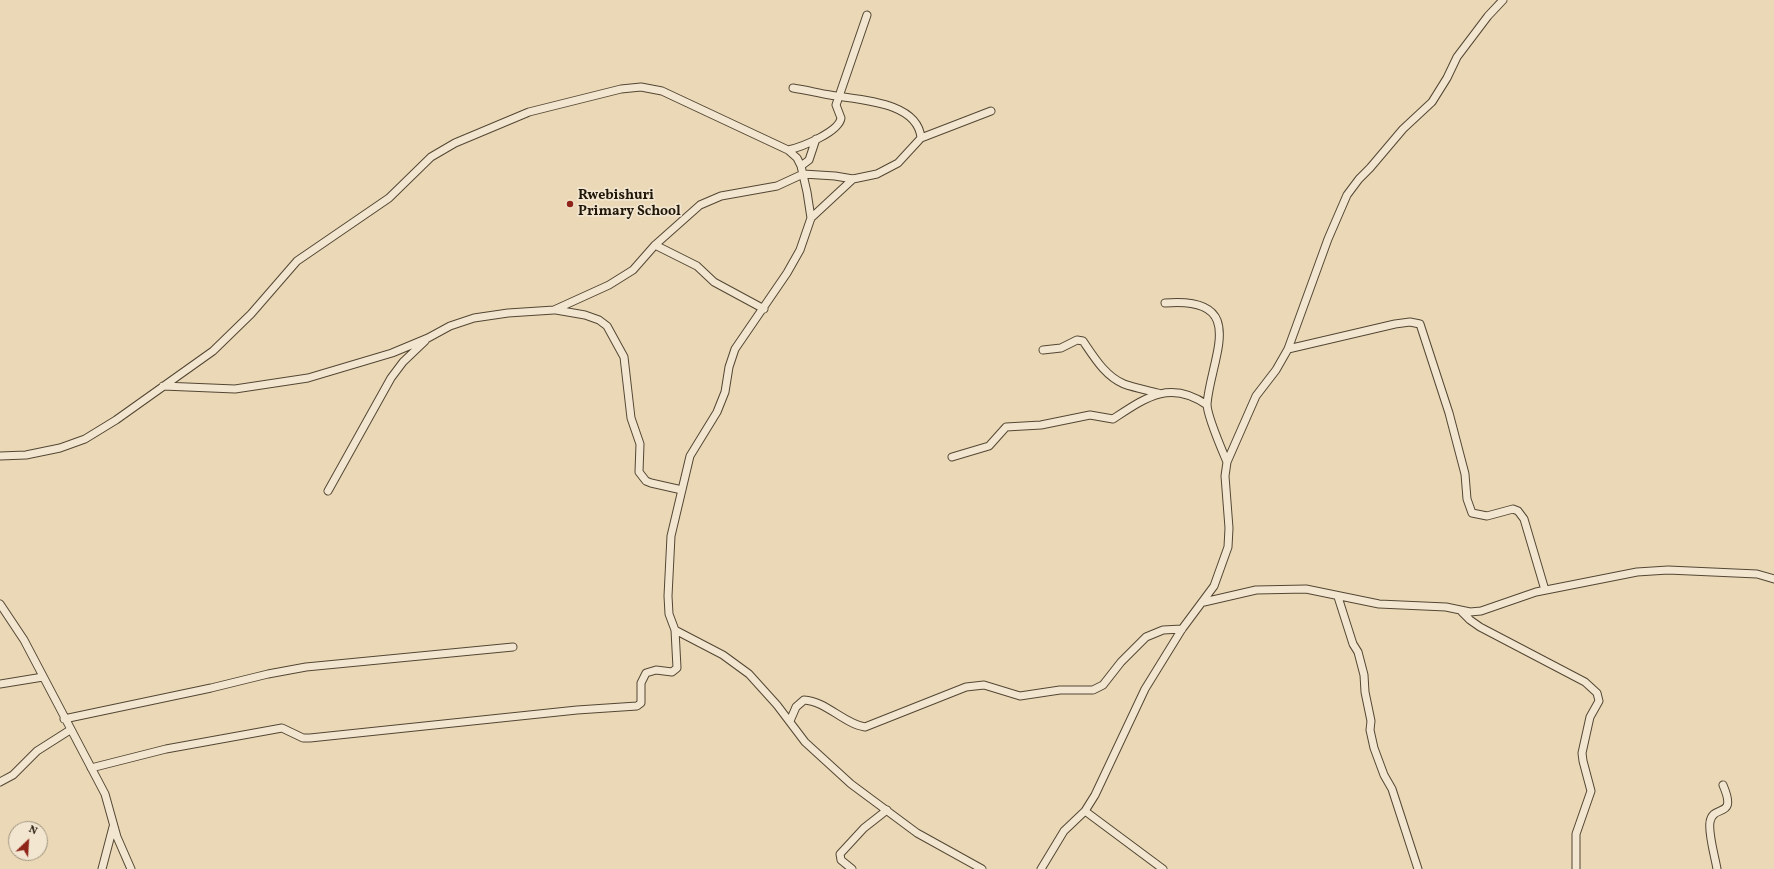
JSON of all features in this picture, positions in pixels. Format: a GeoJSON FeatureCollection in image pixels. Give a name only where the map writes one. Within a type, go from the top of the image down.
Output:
{"type":"FeatureCollection","features":[{"type":"Feature","properties":{"kind":"street"},"geometry":{"type":"LineString","coordinates":[[1041,869],[1064,831],[1085,811],[1095,795],[1145,689],[1182,629],[1204,602],[1214,586],[1228,548],[1229,528],[1225,476],[1227,462],[1256,396],[1276,370],[1288,349],[1328,239],[1347,195],[1359,179],[1403,129],[1432,102],[1447,78],[1457,57],[1488,16],[1503,0]]}},
{"type":"Feature","properties":{"kind":"street"},"geometry":{"type":"LineString","coordinates":[[788,150],[803,147],[838,126],[841,118],[836,105],[867,15]]}},
{"type":"Feature","properties":{"kind":"street"},"geometry":{"type":"LineString","coordinates":[[0,456],[26,455],[60,448],[85,439],[116,420],[213,351],[231,335],[297,261],[389,198],[431,157],[455,142],[529,112],[621,89],[641,87],[662,91],[788,150],[797,158],[803,174],[811,218]]}},
{"type":"Feature","properties":{"kind":"street"},"geometry":{"type":"LineString","coordinates":[[793,88],[873,102],[894,108],[916,122],[921,138]]}},
{"type":"Feature","properties":{"kind":"street"},"geometry":{"type":"LineString","coordinates":[[554,310],[622,278],[632,270],[655,245],[700,205],[721,196],[777,186],[803,174],[836,176],[853,179],[866,178],[886,171],[907,155],[921,138],[991,111]]}},
{"type":"Feature","properties":{"kind":"street"},"geometry":{"type":"LineString","coordinates":[[800,166],[809,160],[816,138]]}},
{"type":"Feature","properties":{"kind":"street"},"geometry":{"type":"LineString","coordinates":[[91,768],[166,749],[282,728],[303,738],[310,738],[576,710],[637,706],[641,701],[641,683],[646,673],[656,670],[672,672],[677,668],[675,630],[669,614],[668,596],[670,551],[671,536],[690,456],[716,412],[725,392],[729,367],[735,349],[788,273],[800,250],[811,218],[853,179]]}},
{"type":"Feature","properties":{"kind":"street"},"geometry":{"type":"LineString","coordinates":[[655,245],[697,266],[714,282],[764,309]]}},
{"type":"Feature","properties":{"kind":"street"},"geometry":{"type":"LineString","coordinates":[[1165,303],[1186,301],[1197,303],[1209,311],[1218,321],[1221,336],[1207,405],[1227,462]]}},
{"type":"Feature","properties":{"kind":"street"},"geometry":{"type":"LineString","coordinates":[[163,386],[235,388],[308,378],[392,353],[428,338],[450,326],[474,318],[508,313],[554,310],[585,315],[598,320],[607,326],[624,357],[631,418],[640,444],[639,472],[651,483],[682,490]]}},
{"type":"Feature","properties":{"kind":"street"},"geometry":{"type":"LineString","coordinates":[[1288,349],[1395,324],[1410,322],[1420,324],[1449,413],[1465,474],[1467,499],[1472,513],[1487,516],[1513,509],[1518,511],[1524,519],[1545,590]]}},
{"type":"Feature","properties":{"kind":"street"},"geometry":{"type":"LineString","coordinates":[[328,491],[391,378],[403,362],[428,338]]}},
{"type":"Feature","properties":{"kind":"street"},"geometry":{"type":"LineString","coordinates":[[1043,350],[1061,348],[1077,340],[1084,341],[1096,360],[1116,380],[1131,387],[1158,393],[1180,393],[1199,399],[1207,405]]}},
{"type":"Feature","properties":{"kind":"street"},"geometry":{"type":"LineString","coordinates":[[952,457],[989,446],[1006,427],[1041,425],[1090,415],[1113,419],[1158,393]]}},
{"type":"Feature","properties":{"kind":"street"},"geometry":{"type":"LineString","coordinates":[[1204,602],[1244,592],[1276,588],[1306,589],[1338,597],[1379,604],[1446,607],[1462,612],[1481,612],[1545,590],[1606,577],[1668,570],[1757,574],[1774,579]]}},
{"type":"Feature","properties":{"kind":"street"},"geometry":{"type":"LineString","coordinates":[[1338,597],[1362,668],[1374,748],[1384,775],[1392,789],[1418,869]]}},
{"type":"Feature","properties":{"kind":"street"},"geometry":{"type":"LineString","coordinates":[[0,604],[24,640],[105,794],[120,847],[131,869]]}},
{"type":"Feature","properties":{"kind":"street"},"geometry":{"type":"LineString","coordinates":[[1462,612],[1480,627],[1585,682],[1597,693],[1599,701],[1590,717],[1582,753],[1582,761],[1591,791],[1576,834],[1576,869]]}},
{"type":"Feature","properties":{"kind":"street"},"geometry":{"type":"LineString","coordinates":[[790,721],[796,707],[804,700],[815,703],[864,727],[966,687],[984,685],[1020,696],[1060,690],[1093,690],[1103,685],[1121,662],[1146,637],[1163,630],[1182,629]]}},
{"type":"Feature","properties":{"kind":"street"},"geometry":{"type":"LineString","coordinates":[[675,630],[723,655],[749,674],[790,721],[805,742],[827,764],[917,833],[982,869]]}},
{"type":"Feature","properties":{"kind":"street"},"geometry":{"type":"LineString","coordinates":[[64,718],[306,667],[513,647]]}},
{"type":"Feature","properties":{"kind":"street"},"geometry":{"type":"LineString","coordinates":[[0,684],[43,677]]}},
{"type":"Feature","properties":{"kind":"street"},"geometry":{"type":"LineString","coordinates":[[0,782],[13,775],[37,751],[70,730]]}},
{"type":"Feature","properties":{"kind":"street"},"geometry":{"type":"LineString","coordinates":[[1717,869],[1709,824],[1712,816],[1728,806],[1729,802],[1723,785]]}},
{"type":"Feature","properties":{"kind":"street"},"geometry":{"type":"LineString","coordinates":[[852,869],[841,860],[840,854],[864,828],[887,810]]}},
{"type":"Feature","properties":{"kind":"street"},"geometry":{"type":"LineString","coordinates":[[1085,811],[1164,869]]}},
{"type":"Feature","properties":{"kind":"street"},"geometry":{"type":"LineString","coordinates":[[102,869],[114,827]]}},
{"type":"Feature","properties":{"kind":"place","name":"Rwebishuri Primary School"},"geometry":{"type":"Point","coordinates":[570,204]}}]}
